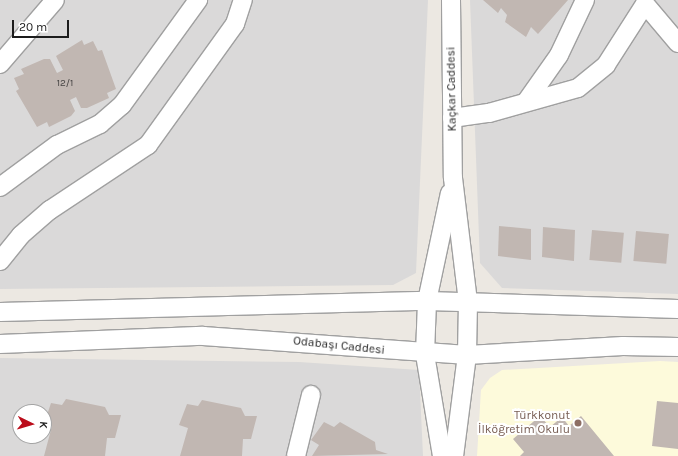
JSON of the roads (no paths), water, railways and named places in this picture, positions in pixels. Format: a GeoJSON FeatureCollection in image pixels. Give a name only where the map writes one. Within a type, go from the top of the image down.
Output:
{"type":"FeatureCollection","features":[{"type":"Feature","properties":{"kind":"street"},"geometry":{"type":"LineString","coordinates":[[0,64],[55,0]]}},
{"type":"Feature","properties":{"kind":"street"},"geometry":{"type":"LineString","coordinates":[[0,187],[57,145],[100,124],[122,106],[198,0]]}},
{"type":"Feature","properties":{"kind":"street"},"geometry":{"type":"LineString","coordinates":[[0,261],[20,235],[50,210],[148,145],[235,24],[243,0]]}},
{"type":"Feature","properties":{"kind":"street","name":"Kaçkar Caddesi"},"geometry":{"type":"LineString","coordinates":[[450,0],[453,178],[468,302],[467,355],[454,456]]}},
{"type":"Feature","properties":{"kind":"street"},"geometry":{"type":"LineString","coordinates":[[526,102],[560,55],[585,0]]}},
{"type":"Feature","properties":{"kind":"street"},"geometry":{"type":"LineString","coordinates":[[452,118],[490,113],[578,88],[606,64],[647,2],[678,43]]}},
{"type":"Feature","properties":{"kind":"street","name":"Kaçkar Caddesi"},"geometry":{"type":"LineString","coordinates":[[442,456],[426,354],[427,301],[453,178]]}},
{"type":"Feature","properties":{"kind":"street"},"geometry":{"type":"LineString","coordinates":[[0,312],[427,301],[678,309]]}},
{"type":"Feature","properties":{"kind":"street","name":"Odabaşı Caddesi"},"geometry":{"type":"LineString","coordinates":[[0,344],[203,336],[426,354],[467,355],[624,346],[678,347]]}},
{"type":"Feature","properties":{"kind":"street"},"geometry":{"type":"LineString","coordinates":[[296,456],[311,395]]}},
{"type":"Feature","properties":{"kind":"place","name":"Türkkonut İlköğretim Okulu"},"geometry":{"type":"Point","coordinates":[578,423]}}]}
